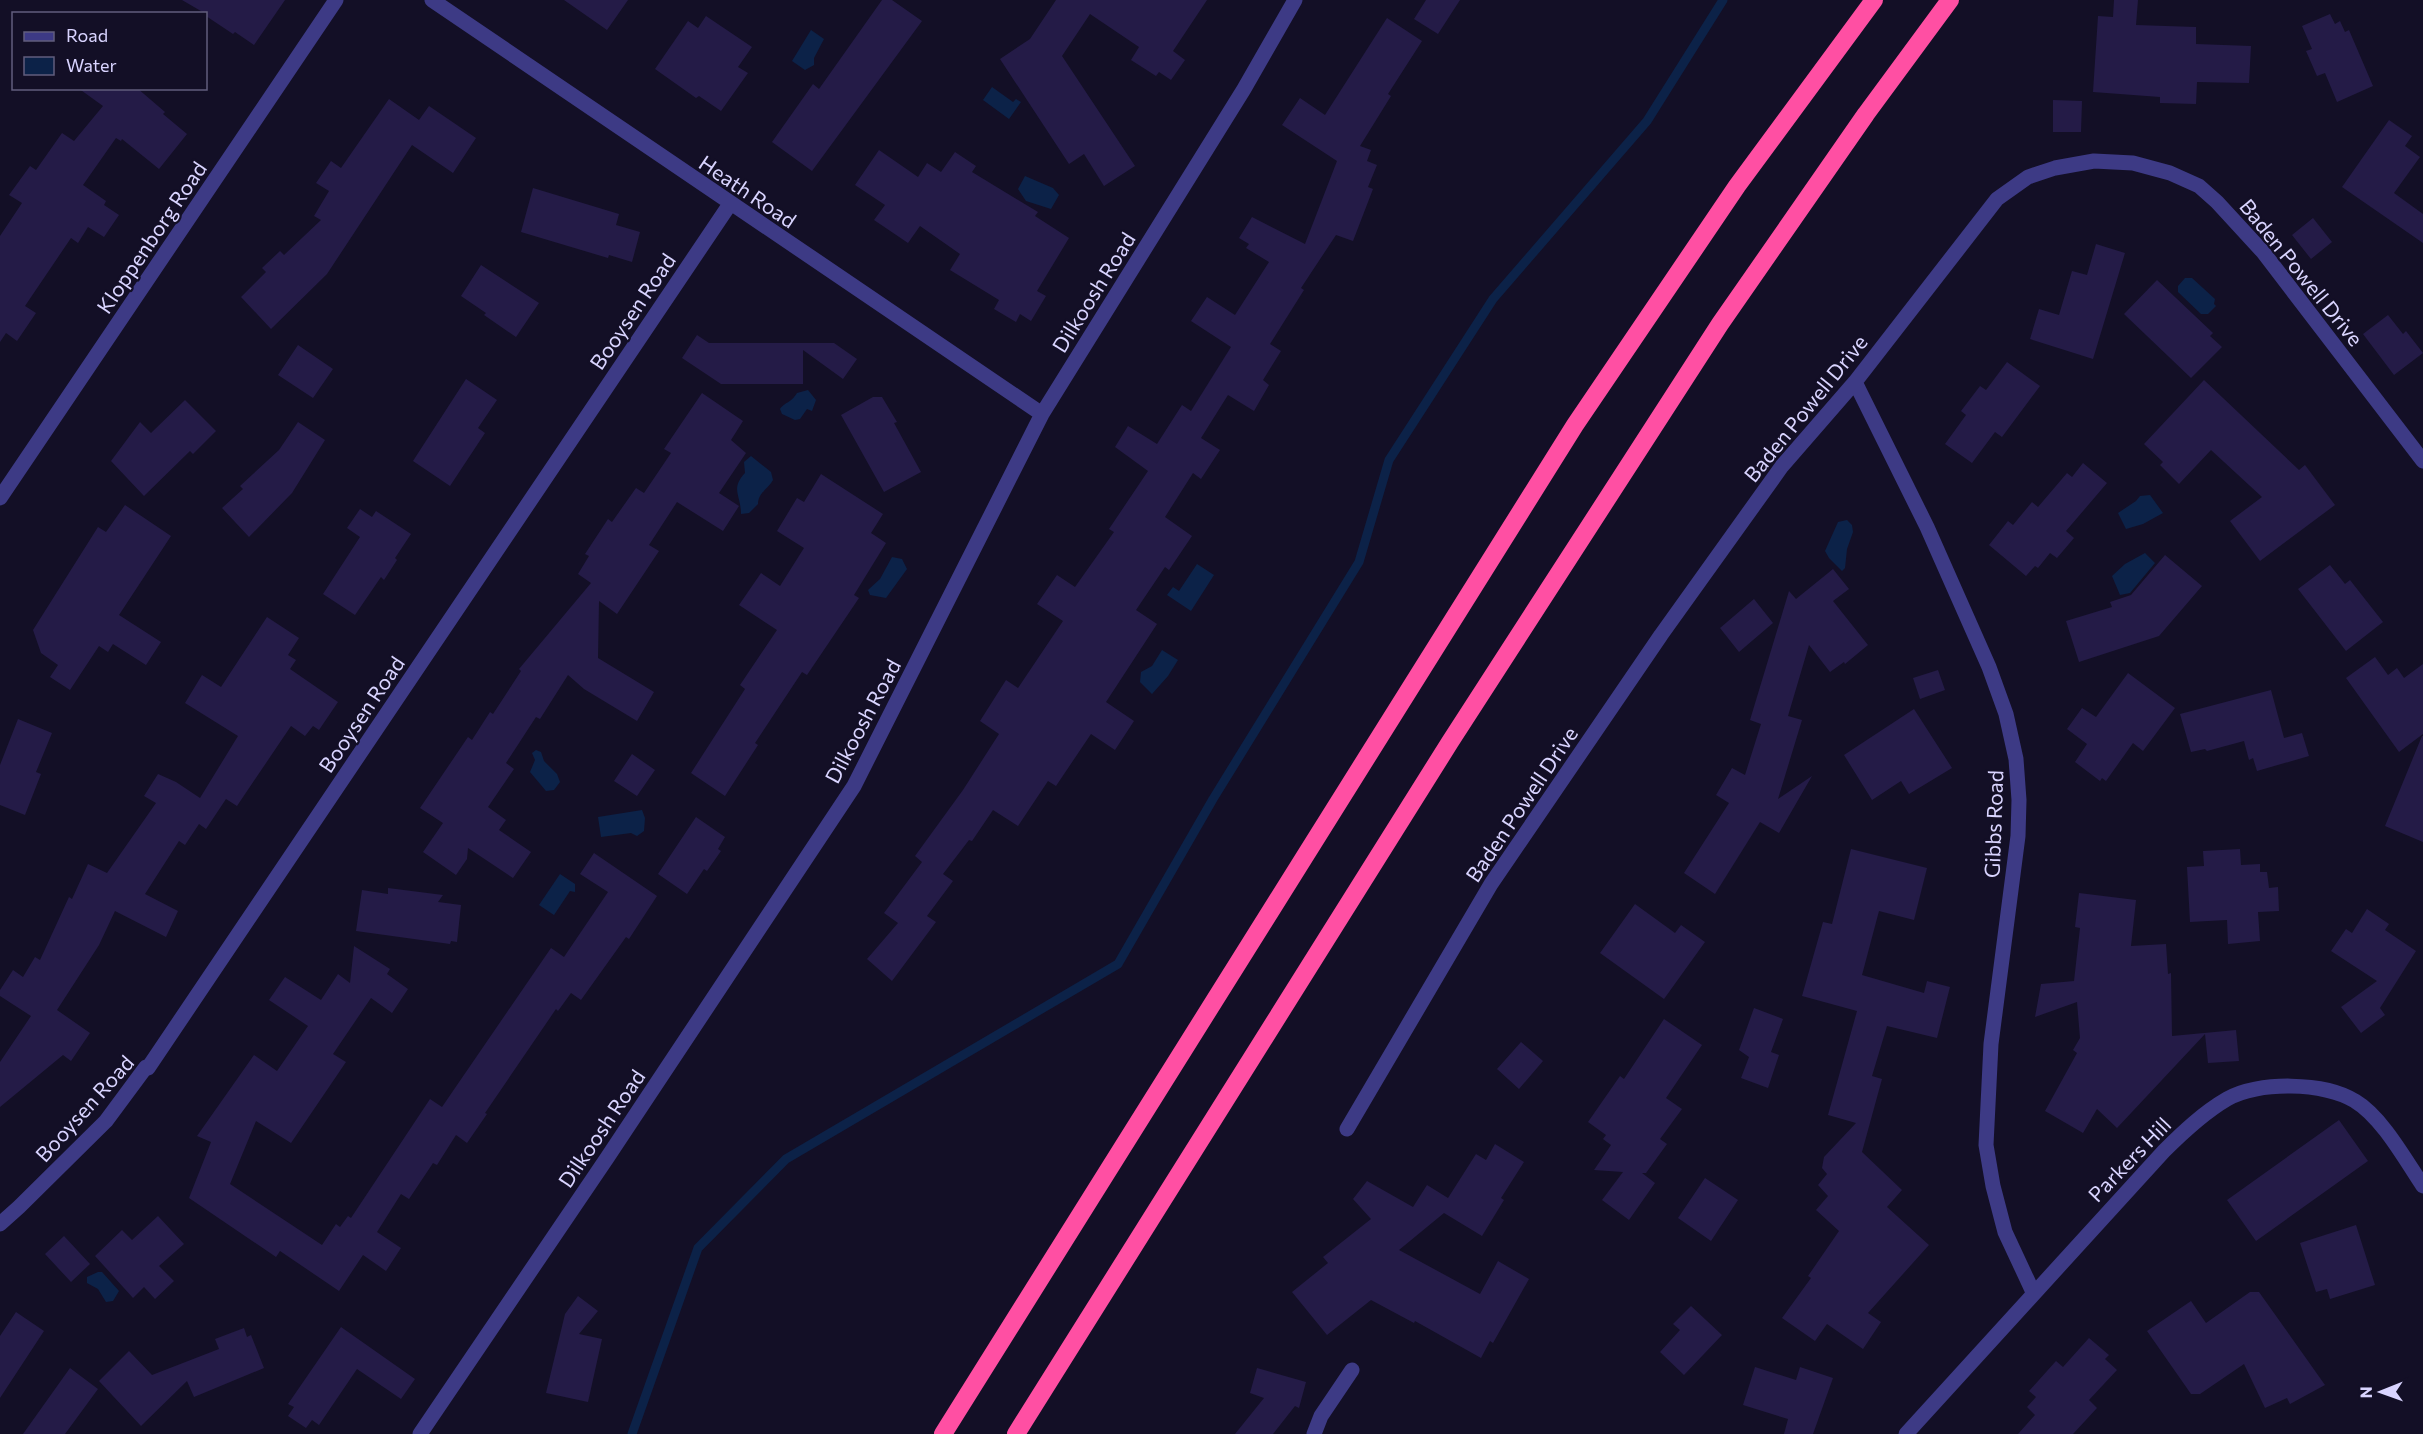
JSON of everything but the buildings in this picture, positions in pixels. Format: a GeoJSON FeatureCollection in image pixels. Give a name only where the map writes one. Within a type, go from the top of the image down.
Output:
{"type":"FeatureCollection","features":[{"type":"Feature","properties":{"kind":"highway"},"geometry":{"type":"LineString","coordinates":[[943,1434],[1575,425],[1737,186],[1874,0]]}},
{"type":"Feature","properties":{"kind":"highway"},"geometry":{"type":"LineString","coordinates":[[1016,1434],[1450,742],[1714,334],[1866,114],[1950,0]]}},
{"type":"Feature","properties":{"kind":"street","name":"Kloppenborg Road"},"geometry":{"type":"LineString","coordinates":[[0,498],[336,0]]}},
{"type":"Feature","properties":{"kind":"street","name":"Heath Road"},"geometry":{"type":"LineString","coordinates":[[432,0],[1042,414]]}},
{"type":"Feature","properties":{"kind":"street","name":"Dilkoosh Road"},"geometry":{"type":"LineString","coordinates":[[420,1434],[854,786],[1042,414],[1244,89],[1295,0]]}},
{"type":"Feature","properties":{"kind":"street","name":"Baden Powell Drive"},"geometry":{"type":"LineString","coordinates":[[1347,1129],[1473,913],[1661,635],[1782,466],[1855,382],[1997,199],[2028,177],[2055,168],[2094,161],[2133,163],[2170,173],[2199,186],[2263,252],[2423,461]]}},
{"type":"Feature","properties":{"kind":"street","name":"Booysen Road"},"geometry":{"type":"LineString","coordinates":[[0,1224],[20,1208],[106,1121],[146,1067],[148,1068],[730,204]]}},
{"type":"Feature","properties":{"kind":"street","name":"Gibbs Road"},"geometry":{"type":"LineString","coordinates":[[1855,382],[1927,527],[1989,667],[2006,714],[2016,759],[2019,800],[2018,836],[1991,1044],[1986,1145],[1993,1186],[2005,1232],[2033,1292]]}},
{"type":"Feature","properties":{"kind":"street","name":"Parkers Hill"},"geometry":{"type":"LineString","coordinates":[[1906,1434],[2033,1292],[2192,1123],[2229,1098],[2259,1089],[2295,1086],[2323,1089],[2355,1101],[2383,1127],[2423,1186]]}},
{"type":"Feature","properties":{"kind":"street"},"geometry":{"type":"LineString","coordinates":[[1314,1434],[1321,1416],[1352,1370]]}},
{"type":"Feature","properties":{"kind":"water"},"geometry":{"type":"Polygon","coordinates":[[[811,30],[824,39],[814,58],[814,65],[805,70],[792,61],[811,30]]]}},
{"type":"Feature","properties":{"kind":"water"},"geometry":{"type":"Polygon","coordinates":[[[992,87],[1013,102],[1016,99],[1021,102],[1009,119],[983,100],[992,87]]]}},
{"type":"Feature","properties":{"kind":"water"},"geometry":{"type":"Polygon","coordinates":[[[1025,176],[1053,188],[1059,195],[1051,209],[1026,201],[1018,189],[1025,176]]]}},
{"type":"Feature","properties":{"kind":"water"},"geometry":{"type":"Polygon","coordinates":[[[2185,278],[2192,278],[2215,299],[2216,306],[2208,314],[2201,314],[2178,292],[2178,286],[2185,278]]]}},
{"type":"Feature","properties":{"kind":"water"},"geometry":{"type":"Polygon","coordinates":[[[808,390],[816,400],[812,411],[807,409],[800,419],[795,420],[782,414],[780,409],[782,406],[797,393],[808,390]]]}},
{"type":"Feature","properties":{"kind":"water"},"geometry":{"type":"Polygon","coordinates":[[[751,456],[771,472],[773,480],[761,494],[758,504],[749,513],[741,514],[737,488],[745,473],[744,462],[751,456]]]}},
{"type":"Feature","properties":{"kind":"water"},"geometry":{"type":"Polygon","coordinates":[[[2150,495],[2163,513],[2143,524],[2126,529],[2118,513],[2140,496],[2150,495]]]}},
{"type":"Feature","properties":{"kind":"water"},"geometry":{"type":"Polygon","coordinates":[[[1847,520],[1852,525],[1853,532],[1847,549],[1845,568],[1842,571],[1825,551],[1838,522],[1847,520]]]}},
{"type":"Feature","properties":{"kind":"water"},"geometry":{"type":"Polygon","coordinates":[[[2145,553],[2155,563],[2130,593],[2120,595],[2112,576],[2125,564],[2145,553]]]}},
{"type":"Feature","properties":{"kind":"water"},"geometry":{"type":"Polygon","coordinates":[[[892,557],[902,559],[907,569],[886,598],[870,595],[868,590],[880,579],[892,557]]]}},
{"type":"Feature","properties":{"kind":"water"},"geometry":{"type":"Polygon","coordinates":[[[1197,564],[1214,575],[1191,611],[1167,595],[1173,587],[1179,591],[1197,564]]]}},
{"type":"Feature","properties":{"kind":"water"},"geometry":{"type":"Polygon","coordinates":[[[1162,650],[1178,660],[1152,694],[1140,682],[1141,672],[1152,666],[1162,650]]]}},
{"type":"Feature","properties":{"kind":"water"},"geometry":{"type":"Polygon","coordinates":[[[536,750],[541,752],[544,761],[557,774],[560,782],[554,790],[546,791],[530,772],[535,760],[532,753],[536,750]]]}},
{"type":"Feature","properties":{"kind":"water"},"geometry":{"type":"Polygon","coordinates":[[[642,810],[645,818],[644,831],[637,836],[631,833],[601,837],[598,817],[642,810]]]}},
{"type":"Feature","properties":{"kind":"water"},"geometry":{"type":"Polygon","coordinates":[[[560,874],[575,884],[575,892],[570,891],[554,915],[539,905],[560,874]]]}},
{"type":"Feature","properties":{"kind":"water"},"geometry":{"type":"Polygon","coordinates":[[[102,1272],[119,1291],[113,1301],[106,1302],[98,1289],[87,1283],[87,1277],[102,1272]]]}},
{"type":"Feature","properties":{"kind":"waterway"},"geometry":{"type":"LineString","coordinates":[[632,1434],[698,1248],[786,1159],[1118,964],[1213,799],[1359,562],[1389,460],[1493,299],[1647,121],[1723,0]]}}]}
